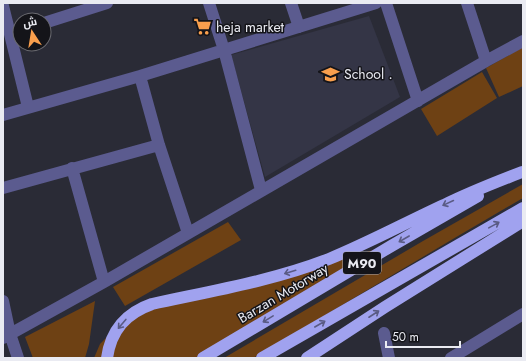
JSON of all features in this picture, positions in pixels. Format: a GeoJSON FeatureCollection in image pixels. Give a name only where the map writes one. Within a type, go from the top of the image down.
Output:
{"type":"FeatureCollection","features":[{"type":"Feature","properties":{"kind":"highway"},"geometry":{"type":"LineString","coordinates":[[107,358],[109,346],[114,335],[123,322],[136,310],[152,304],[246,284],[328,259],[379,237],[460,197],[523,171]]}},
{"type":"Feature","properties":{"kind":"highway","name":"Barzan Motorway"},"geometry":{"type":"LineString","coordinates":[[203,358],[393,245],[523,171]]}},
{"type":"Feature","properties":{"kind":"highway","name":"M90"},"geometry":{"type":"LineString","coordinates":[[262,358],[523,208]]}},
{"type":"Feature","properties":{"kind":"highway"},"geometry":{"type":"LineString","coordinates":[[306,358],[523,221]]}},
{"type":"Feature","properties":{"kind":"street"},"geometry":{"type":"LineString","coordinates":[[52,20],[108,3]]}},
{"type":"Feature","properties":{"kind":"street"},"geometry":{"type":"LineString","coordinates":[[209,3],[224,50],[261,190]]}},
{"type":"Feature","properties":{"kind":"street"},"geometry":{"type":"LineString","coordinates":[[291,3],[299,27]]}},
{"type":"Feature","properties":{"kind":"street"},"geometry":{"type":"LineString","coordinates":[[3,114],[140,76],[376,3]]}},
{"type":"Feature","properties":{"kind":"street"},"geometry":{"type":"LineString","coordinates":[[386,3],[418,100]]}},
{"type":"Feature","properties":{"kind":"street"},"geometry":{"type":"LineString","coordinates":[[467,3],[486,61]]}},
{"type":"Feature","properties":{"kind":"street"},"geometry":{"type":"LineString","coordinates":[[3,6],[12,26]]}},
{"type":"Feature","properties":{"kind":"street"},"geometry":{"type":"LineString","coordinates":[[6,336],[104,282],[261,190],[523,41]]}},
{"type":"Feature","properties":{"kind":"street"},"geometry":{"type":"LineString","coordinates":[[18,52],[28,107]]}},
{"type":"Feature","properties":{"kind":"street"},"geometry":{"type":"LineString","coordinates":[[140,76],[159,144],[188,233]]}},
{"type":"Feature","properties":{"kind":"street"},"geometry":{"type":"LineString","coordinates":[[3,188],[159,144]]}},
{"type":"Feature","properties":{"kind":"street"},"geometry":{"type":"LineString","coordinates":[[72,168],[104,282]]}},
{"type":"Feature","properties":{"kind":"street"},"geometry":{"type":"LineString","coordinates":[[3,301],[6,336],[18,358]]}},
{"type":"Feature","properties":{"kind":"street"},"geometry":{"type":"LineString","coordinates":[[459,356],[523,314]]}},
{"type":"Feature","properties":{"kind":"street"},"geometry":{"type":"LineString","coordinates":[[384,333],[389,358]]}},
{"type":"Feature","properties":{"kind":"shaded area"},"geometry":{"type":"Polygon","coordinates":[[[369,16],[400,97],[265,177],[231,55],[369,16]]]}},
{"type":"Feature","properties":{"kind":"shaded area"},"geometry":{"type":"Polygon","coordinates":[[[523,47],[523,86],[499,97],[486,68],[523,47]]]}},
{"type":"Feature","properties":{"kind":"shaded area"},"geometry":{"type":"Polygon","coordinates":[[[482,72],[497,98],[437,136],[421,109],[482,72]]]}},
{"type":"Feature","properties":{"kind":"shaded area"},"geometry":{"type":"Polygon","coordinates":[[[523,184],[523,198],[253,358],[224,358],[423,241],[523,184]]]}},
{"type":"Feature","properties":{"kind":"shaded area"},"geometry":{"type":"Polygon","coordinates":[[[228,222],[241,240],[125,306],[113,287],[228,222]]]}},
{"type":"Feature","properties":{"kind":"shaded area"},"geometry":{"type":"Polygon","coordinates":[[[393,245],[203,358],[94,358],[100,344],[118,326],[162,305],[393,245]]]}},
{"type":"Feature","properties":{"kind":"shaded area"},"geometry":{"type":"Polygon","coordinates":[[[95,301],[89,344],[85,358],[33,358],[25,337],[95,301]]]}},
{"type":"Feature","properties":{"kind":"place","name":"heja market"},"geometry":{"type":"Point","coordinates":[203,27]}},
{"type":"Feature","properties":{"kind":"place","name":"School ."},"geometry":{"type":"Point","coordinates":[331,74]}}]}
